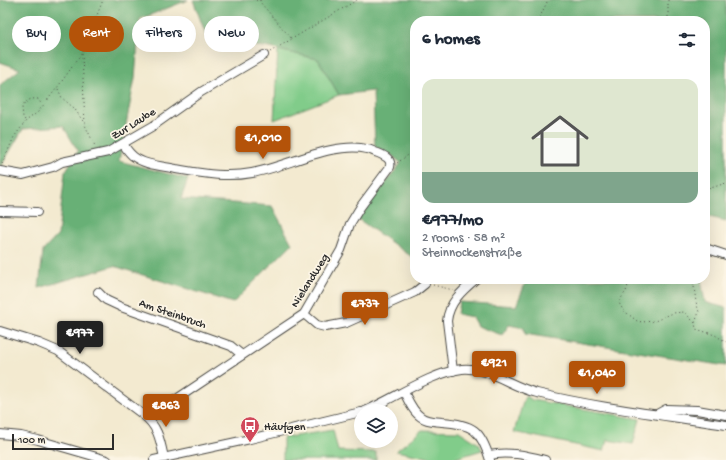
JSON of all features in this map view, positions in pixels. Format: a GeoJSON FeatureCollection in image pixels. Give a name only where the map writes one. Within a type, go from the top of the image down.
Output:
{"type":"FeatureCollection","features":[{"type":"Feature","properties":{"kind":"street","name":"Zur Laube"},"geometry":{"type":"LineString","coordinates":[[0,171],[23,175],[53,167],[62,162],[108,152],[153,126],[201,92],[264,55]]}},
{"type":"Feature","properties":{"kind":"street"},"geometry":{"type":"LineString","coordinates":[[123,144],[133,156],[149,164],[218,176],[251,173],[340,148],[366,148],[385,156],[390,164]]}},
{"type":"Feature","properties":{"kind":"street","name":"Nielandweg"},"geometry":{"type":"LineString","coordinates":[[149,419],[169,404],[304,314],[341,250],[350,224],[360,206],[390,164]]}},
{"type":"Feature","properties":{"kind":"street"},"geometry":{"type":"LineString","coordinates":[[0,210],[37,212]]}},
{"type":"Feature","properties":{"kind":"street"},"geometry":{"type":"LineString","coordinates":[[710,250],[726,255]]}},
{"type":"Feature","properties":{"kind":"street"},"geometry":{"type":"LineString","coordinates":[[304,314],[317,325],[325,327],[346,324],[415,292],[425,284]]}},
{"type":"Feature","properties":{"kind":"street"},"geometry":{"type":"LineString","coordinates":[[453,371],[447,315],[450,306],[461,292],[470,284]]}},
{"type":"Feature","properties":{"kind":"street","name":"Am Steinbruch"},"geometry":{"type":"LineString","coordinates":[[98,292],[106,300],[121,307],[232,346],[242,355]]}},
{"type":"Feature","properties":{"kind":"street"},"geometry":{"type":"LineString","coordinates":[[0,331],[39,343],[58,351],[149,419],[155,426],[164,458]]}},
{"type":"Feature","properties":{"kind":"street"},"geometry":{"type":"LineString","coordinates":[[379,404],[431,378],[453,371],[468,369],[485,371],[534,393],[579,402],[726,425]]}},
{"type":"Feature","properties":{"kind":"street"},"geometry":{"type":"LineString","coordinates":[[404,392],[417,413],[422,418],[430,421],[461,424],[474,429],[482,440],[489,458],[498,453],[519,454],[545,460]]}},
{"type":"Feature","properties":{"kind":"street"},"geometry":{"type":"LineString","coordinates":[[657,414],[666,409],[697,410],[726,415]]}},
{"type":"Feature","properties":{"kind":"street"},"geometry":{"type":"LineString","coordinates":[[154,460],[354,414]]}},
{"type":"Feature","properties":{"kind":"street"},"geometry":{"type":"LineString","coordinates":[[0,434],[32,439],[107,460]]}},
{"type":"Feature","properties":{"kind":"path"},"geometry":{"type":"LineString","coordinates":[[0,171],[9,148],[26,121],[38,112],[58,88],[82,53],[103,0]]}},
{"type":"Feature","properties":{"kind":"path"},"geometry":{"type":"LineString","coordinates":[[256,0],[260,1],[292,38]]}},
{"type":"Feature","properties":{"kind":"path"},"geometry":{"type":"LineString","coordinates":[[264,55],[357,0]]}},
{"type":"Feature","properties":{"kind":"path"},"geometry":{"type":"LineString","coordinates":[[540,16],[548,0]]}},
{"type":"Feature","properties":{"kind":"path"},"geometry":{"type":"LineString","coordinates":[[668,0],[668,16]]}},
{"type":"Feature","properties":{"kind":"path"},"geometry":{"type":"LineString","coordinates":[[82,53],[85,125]]}},
{"type":"Feature","properties":{"kind":"path"},"geometry":{"type":"LineString","coordinates":[[58,88],[62,98],[74,108],[85,125],[98,154]]}},
{"type":"Feature","properties":{"kind":"path"},"geometry":{"type":"LineString","coordinates":[[26,121],[23,117],[22,107],[27,100],[31,98],[38,99],[42,106]]}},
{"type":"Feature","properties":{"kind":"path"},"geometry":{"type":"LineString","coordinates":[[390,164],[405,159],[410,154]]}},
{"type":"Feature","properties":{"kind":"path"},"geometry":{"type":"LineString","coordinates":[[710,188],[726,183]]}},
{"type":"Feature","properties":{"kind":"path"},"geometry":{"type":"LineString","coordinates":[[425,284],[461,292]]}},
{"type":"Feature","properties":{"kind":"path"},"geometry":{"type":"LineString","coordinates":[[628,284],[626,291],[619,303],[623,310],[637,321],[655,321],[673,313],[684,312],[695,323]]}},
{"type":"Feature","properties":{"kind":"path"},"geometry":{"type":"LineString","coordinates":[[694,284],[696,302],[699,312],[695,323],[696,329],[715,335],[726,342]]}},
{"type":"Feature","properties":{"kind":"green space"},"geometry":{"type":"Polygon","coordinates":[[[0,0],[188,0],[148,16],[132,16],[132,52],[137,52],[135,78],[119,161],[188,179],[181,199],[272,206],[292,244],[233,303],[114,266],[39,288],[43,251],[58,235],[65,172],[78,151],[63,126],[23,129],[0,168],[0,85],[20,69],[0,62],[0,0]]]}},
{"type":"Feature","properties":{"kind":"green space"},"geometry":{"type":"Polygon","coordinates":[[[193,0],[726,0],[726,221],[710,217],[710,16],[410,16],[410,255],[358,219],[401,163],[391,155],[375,147],[373,91],[339,95],[318,59],[259,47],[259,16],[204,16],[204,29],[193,0]]]}},
{"type":"Feature","properties":{"kind":"green space"},"geometry":{"type":"Polygon","coordinates":[[[278,50],[318,59],[339,95],[274,120],[278,50]]]}},
{"type":"Feature","properties":{"kind":"green space"},"geometry":{"type":"Polygon","coordinates":[[[525,284],[702,284],[705,302],[726,308],[726,366],[525,334],[524,328],[509,325],[502,335],[477,326],[472,317],[457,314],[459,302],[516,306],[525,284]]]}},
{"type":"Feature","properties":{"kind":"green space"},"geometry":{"type":"Polygon","coordinates":[[[525,396],[532,400],[640,419],[633,444],[607,440],[604,451],[514,432],[525,396]]]}},
{"type":"Feature","properties":{"kind":"green space"},"geometry":{"type":"Polygon","coordinates":[[[333,430],[338,451],[376,452],[376,460],[283,460],[283,438],[333,430]]]}},
{"type":"Feature","properties":{"kind":"green space"},"geometry":{"type":"Polygon","coordinates":[[[422,430],[459,431],[479,444],[482,450],[450,460],[441,460],[396,451],[422,430]]]}},
{"type":"Feature","properties":{"kind":"place","name":"Häufgen"},"geometry":{"type":"Point","coordinates":[250,443]}}]}
